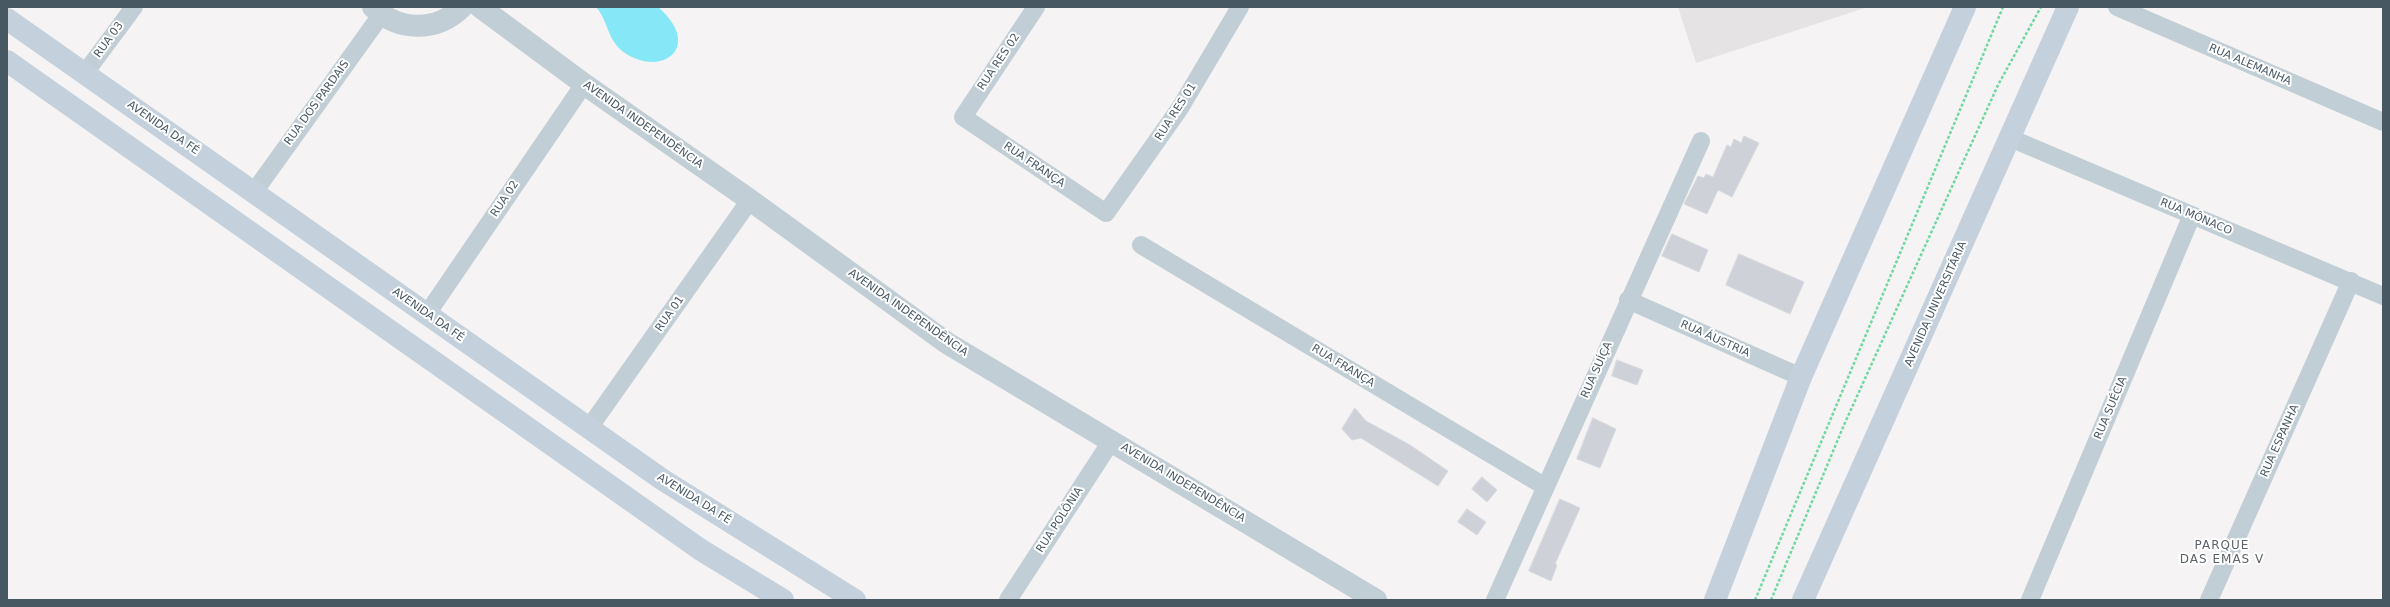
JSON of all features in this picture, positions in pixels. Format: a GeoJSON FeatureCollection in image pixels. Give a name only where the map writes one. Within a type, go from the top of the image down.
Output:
{"type":"FeatureCollection","features":[{"type":"Feature","properties":{"kind":"main road"},"geometry":{"type":"LineString","coordinates":[[1715,600],[1801,377],[1965,7]]}},
{"type":"Feature","properties":{"kind":"main road","name":"AVENIDA UNIVERSITÁRIA"},"geometry":{"type":"LineString","coordinates":[[1803,600],[2068,7]]}},
{"type":"Feature","properties":{"kind":"main road","name":"AVENIDA DA FÉ"},"geometry":{"type":"LineString","coordinates":[[7,19],[663,480],[855,600]]}},
{"type":"Feature","properties":{"kind":"main road"},"geometry":{"type":"LineString","coordinates":[[7,61],[701,550],[783,600]]}},
{"type":"Feature","properties":{"kind":"street","name":"RUA 03"},"geometry":{"type":"LineString","coordinates":[[85,73],[134,7]]}},
{"type":"Feature","properties":{"kind":"street"},"geometry":{"type":"LineString","coordinates":[[377,11],[403,25],[428,26],[451,16],[462,7]]}},
{"type":"Feature","properties":{"kind":"street","name":"AVENIDA INDEPENDÊNCIA"},"geometry":{"type":"LineString","coordinates":[[480,7],[584,84],[750,200],[947,343],[1112,440],[1376,600]]}},
{"type":"Feature","properties":{"kind":"street","name":"RUA RES 02"},"geometry":{"type":"LineString","coordinates":[[963,117],[1036,7]]}},
{"type":"Feature","properties":{"kind":"street","name":"RUA RES 01"},"geometry":{"type":"LineString","coordinates":[[1106,213],[1180,108],[1240,7]]}},
{"type":"Feature","properties":{"kind":"street","name":"RUA ALEMANHA"},"geometry":{"type":"LineString","coordinates":[[2117,7],[2383,122]]}},
{"type":"Feature","properties":{"kind":"street","name":"RUA DOS PARDAIS"},"geometry":{"type":"LineString","coordinates":[[254,192],[377,11]]}},
{"type":"Feature","properties":{"kind":"street","name":"RUA 02"},"geometry":{"type":"LineString","coordinates":[[427,314],[584,84]]}},
{"type":"Feature","properties":{"kind":"street","name":"RUA FRANÇA"},"geometry":{"type":"LineString","coordinates":[[963,117],[1106,213]]}},
{"type":"Feature","properties":{"kind":"street","name":"RUA MÔNACO"},"geometry":{"type":"LineString","coordinates":[[2010,138],[2192,216],[2351,281],[2383,296]]}},
{"type":"Feature","properties":{"kind":"street","name":"RUA SUÍÇA"},"geometry":{"type":"LineString","coordinates":[[1495,600],[1544,486],[1701,141]]}},
{"type":"Feature","properties":{"kind":"street","name":"RUA 01"},"geometry":{"type":"LineString","coordinates":[[590,428],[750,200]]}},
{"type":"Feature","properties":{"kind":"street","name":"RUA SUÉCIA"},"geometry":{"type":"LineString","coordinates":[[2030,600],[2192,216]]}},
{"type":"Feature","properties":{"kind":"street","name":"RUA FRANÇA"},"geometry":{"type":"LineString","coordinates":[[1141,245],[1544,486]]}},
{"type":"Feature","properties":{"kind":"street","name":"RUA ESPANHA"},"geometry":{"type":"LineString","coordinates":[[2209,600],[2351,281]]}},
{"type":"Feature","properties":{"kind":"street","name":"RUA ÁUSTRIA"},"geometry":{"type":"LineString","coordinates":[[1628,300],[1801,377]]}},
{"type":"Feature","properties":{"kind":"street","name":"RUA POLÔNIA"},"geometry":{"type":"LineString","coordinates":[[1008,600],[1112,440]]}},
{"type":"Feature","properties":{"kind":"path"},"geometry":{"type":"LineString","coordinates":[[1755,600],[2003,7]]}},
{"type":"Feature","properties":{"kind":"path"},"geometry":{"type":"LineString","coordinates":[[1771,600],[1844,425],[1998,85],[2041,7]]}},
{"type":"Feature","properties":{"kind":"shaded area"},"geometry":{"type":"Polygon","coordinates":[[[1678,7],[1868,7],[1696,63],[1678,7]]]}},
{"type":"Feature","properties":{"kind":"water"},"geometry":{"type":"Polygon","coordinates":[[[596,7],[658,7],[671,21],[677,35],[678,46],[673,54],[664,60],[652,62],[639,60],[625,53],[619,48],[611,37],[596,7]]]}},
{"type":"Feature","properties":{"kind":"building"},"geometry":{"type":"Polygon","coordinates":[[[1744,136],[1759,143],[1732,197],[1718,190],[1707,214],[1684,204],[1698,176],[1704,178],[1706,174],[1713,177],[1727,145],[1731,147],[1734,139],[1741,143],[1744,136]]]}},
{"type":"Feature","properties":{"kind":"building"},"geometry":{"type":"Polygon","coordinates":[[[1672,234],[1708,250],[1699,272],[1662,256],[1672,234]]]}},
{"type":"Feature","properties":{"kind":"building"},"geometry":{"type":"Polygon","coordinates":[[[1739,254],[1804,282],[1790,314],[1726,285],[1739,254]]]}},
{"type":"Feature","properties":{"kind":"building"},"geometry":{"type":"Polygon","coordinates":[[[1617,360],[1643,370],[1637,385],[1612,376],[1617,360]]]}},
{"type":"Feature","properties":{"kind":"building"},"geometry":{"type":"Polygon","coordinates":[[[1355,408],[1366,421],[1410,445],[1448,471],[1438,486],[1361,438],[1352,440],[1342,429],[1355,408]]]}},
{"type":"Feature","properties":{"kind":"building"},"geometry":{"type":"Polygon","coordinates":[[[1593,418],[1616,429],[1600,468],[1577,459],[1593,418]]]}},
{"type":"Feature","properties":{"kind":"building"},"geometry":{"type":"Polygon","coordinates":[[[1482,477],[1497,490],[1487,502],[1472,489],[1482,477]]]}},
{"type":"Feature","properties":{"kind":"building"},"geometry":{"type":"Polygon","coordinates":[[[1560,499],[1580,508],[1555,564],[1557,565],[1551,581],[1529,571],[1560,499]]]}},
{"type":"Feature","properties":{"kind":"building"},"geometry":{"type":"Polygon","coordinates":[[[1467,509],[1486,522],[1477,535],[1458,522],[1467,509]]]}},
{"type":"Feature","properties":{"kind":"district","name":"PARQUE DAS EMAS V"},"geometry":{"type":"Point","coordinates":[2222,553]}}]}
